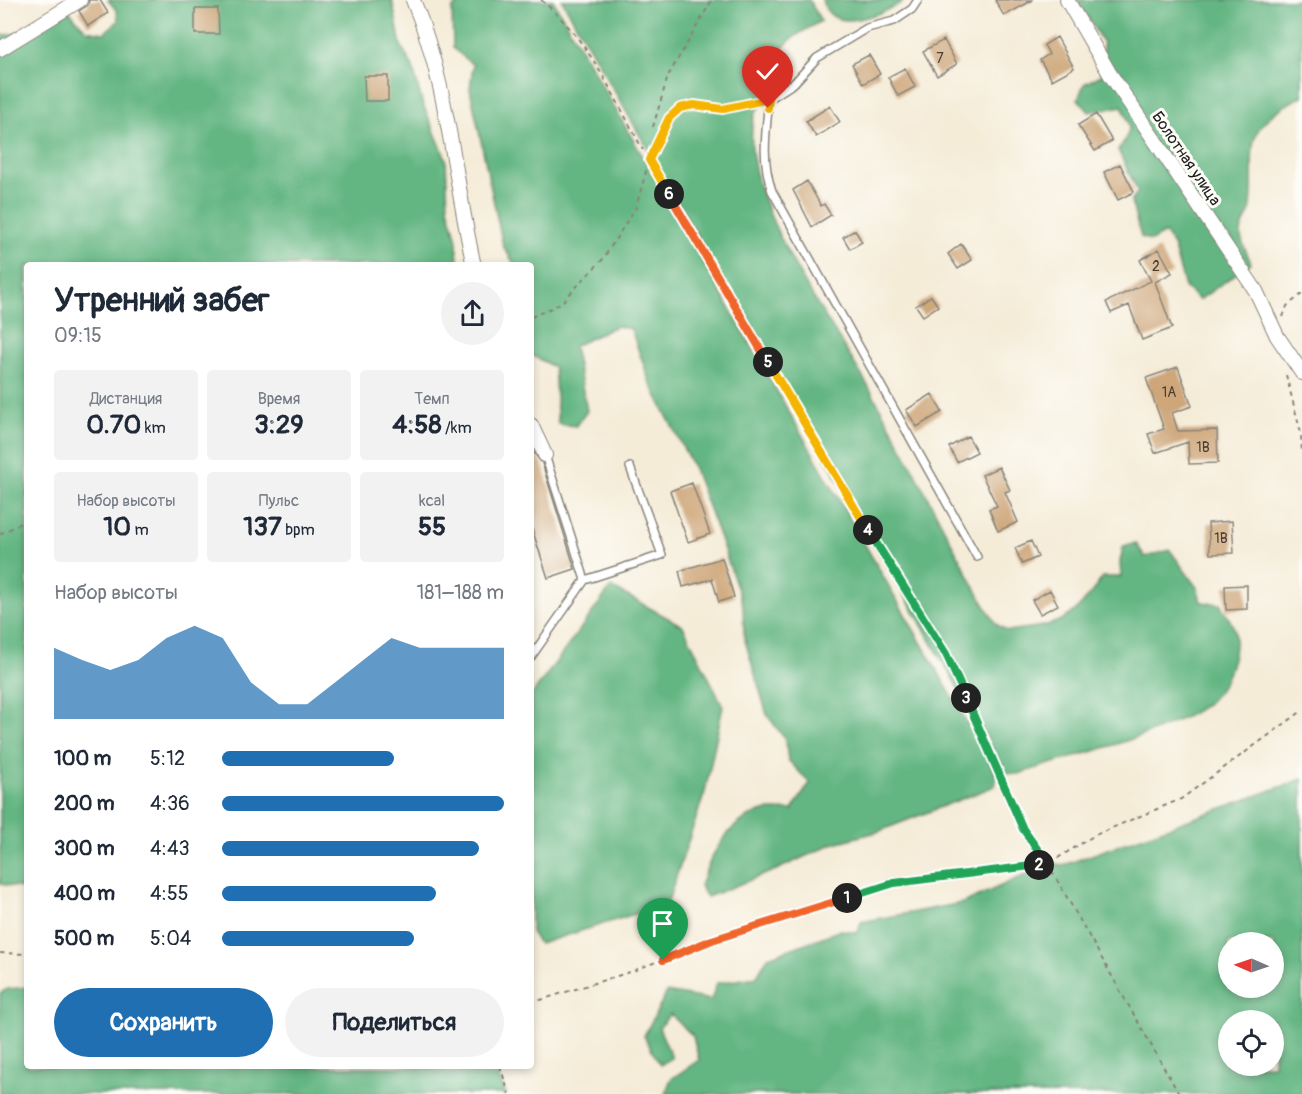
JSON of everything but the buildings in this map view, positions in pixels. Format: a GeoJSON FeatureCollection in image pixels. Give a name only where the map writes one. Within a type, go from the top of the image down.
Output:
{"type":"FeatureCollection","features":[{"type":"Feature","properties":{"kind":"street"},"geometry":{"type":"LineString","coordinates":[[0,50],[80,0]]}},
{"type":"Feature","properties":{"kind":"street"},"geometry":{"type":"LineString","coordinates":[[412,0],[421,20],[440,93],[473,262]]}},
{"type":"Feature","properties":{"kind":"street","name":"Болотная улица"},"geometry":{"type":"LineString","coordinates":[[1067,0],[1110,74],[1256,291],[1276,336],[1302,373]]}},
{"type":"Feature","properties":{"kind":"street"},"geometry":{"type":"LineString","coordinates":[[534,431],[545,454]]}},
{"type":"Feature","properties":{"kind":"lane"},"geometry":{"type":"LineString","coordinates":[[649,160],[669,118],[680,108],[694,105],[723,109],[769,99],[794,83],[817,57],[867,28],[894,21],[912,9],[918,0]]}},
{"type":"Feature","properties":{"kind":"lane"},"geometry":{"type":"LineString","coordinates":[[769,99],[765,128],[765,170],[772,191],[977,557]]}},
{"type":"Feature","properties":{"kind":"lane"},"geometry":{"type":"LineString","coordinates":[[545,454],[585,580]]}},
{"type":"Feature","properties":{"kind":"lane"},"geometry":{"type":"LineString","coordinates":[[534,653],[585,580],[662,555],[630,467]]}},
{"type":"Feature","properties":{"kind":"path"},"geometry":{"type":"LineString","coordinates":[[541,0],[564,18],[594,61],[649,160],[860,518],[946,654],[1023,829],[1048,864],[1179,1094]]}},
{"type":"Feature","properties":{"kind":"path"},"geometry":{"type":"LineString","coordinates":[[651,135],[657,105],[668,76],[713,1]]}},
{"type":"Feature","properties":{"kind":"path"},"geometry":{"type":"LineString","coordinates":[[534,316],[560,304],[603,259],[636,207],[649,160]]}},
{"type":"Feature","properties":{"kind":"path"},"geometry":{"type":"LineString","coordinates":[[0,534],[24,522]]}},
{"type":"Feature","properties":{"kind":"path"},"geometry":{"type":"LineString","coordinates":[[534,1002],[633,971],[712,940],[894,883],[1048,864],[1095,835],[1181,799],[1302,711]]}},
{"type":"Feature","properties":{"kind":"path"},"geometry":{"type":"LineString","coordinates":[[0,953],[24,954]]}},
{"type":"Feature","properties":{"kind":"path"},"geometry":{"type":"LineString","coordinates":[[501,1069],[509,1094]]}},
{"type":"Feature","properties":{"kind":"green space"},"geometry":{"type":"Polygon","coordinates":[[[108,0],[392,0],[401,45],[413,68],[422,102],[446,159],[448,207],[457,240],[458,262],[24,262],[24,888],[0,884],[0,36],[18,33],[69,11],[86,30],[104,33],[118,21],[117,11],[108,0]]]}},
{"type":"Feature","properties":{"kind":"green space"},"geometry":{"type":"Polygon","coordinates":[[[463,0],[553,0],[997,775],[995,786],[877,832],[834,843],[776,870],[707,897],[700,886],[716,851],[731,830],[751,815],[771,810],[792,810],[810,783],[788,760],[785,739],[767,715],[744,637],[743,605],[722,544],[694,469],[650,383],[631,329],[616,326],[574,346],[587,411],[576,426],[558,424],[554,367],[534,357],[534,262],[513,262],[503,246],[470,89],[473,65],[453,48],[452,9],[463,0]]]}},
{"type":"Feature","properties":{"kind":"green space"},"geometry":{"type":"Polygon","coordinates":[[[562,0],[809,0],[821,21],[800,33],[782,49],[776,63],[772,90],[754,116],[752,149],[759,185],[773,223],[793,262],[875,398],[981,599],[996,624],[1007,631],[1053,623],[1063,619],[1082,604],[1103,577],[1121,577],[1120,562],[1123,547],[1136,543],[1145,557],[1170,550],[1198,589],[1201,602],[1220,604],[1235,632],[1233,659],[1227,678],[1211,700],[1194,712],[1147,734],[1019,774],[1007,773],[562,0]]]}},
{"type":"Feature","properties":{"kind":"green space"},"geometry":{"type":"Polygon","coordinates":[[[822,0],[905,0],[867,17],[845,20],[829,13],[822,0]]]}},
{"type":"Feature","properties":{"kind":"green space"},"geometry":{"type":"Polygon","coordinates":[[[1077,0],[1302,0],[1302,96],[1267,119],[1258,130],[1254,141],[1251,207],[1241,233],[1251,263],[1199,300],[1185,287],[1173,245],[1165,233],[1151,241],[1141,237],[1131,201],[1138,192],[1118,150],[1129,129],[1128,119],[1122,106],[1089,112],[1078,99],[1084,84],[1103,74],[1103,43],[1077,0]]]}},
{"type":"Feature","properties":{"kind":"green space"},"geometry":{"type":"Polygon","coordinates":[[[611,587],[683,626],[723,706],[705,792],[667,904],[539,944],[534,936],[534,692],[611,587]]]}},
{"type":"Feature","properties":{"kind":"green space"},"geometry":{"type":"Polygon","coordinates":[[[1302,779],[1302,1094],[665,1094],[671,1079],[699,1060],[693,1036],[670,1014],[659,1028],[672,1058],[660,1065],[644,1036],[667,992],[711,1000],[717,983],[756,977],[768,957],[841,930],[858,933],[861,922],[963,903],[1054,862],[1061,866],[1302,779]]]}},
{"type":"Feature","properties":{"kind":"green space"},"geometry":{"type":"Polygon","coordinates":[[[24,987],[24,1069],[495,1069],[506,1094],[0,1094],[0,993],[8,989],[24,987]]]}},
{"type":"Feature","properties":{"kind":"route"},"geometry":{"type":"LineString","coordinates":[[663,960],[712,940],[894,883],[1048,864],[1023,829],[946,654],[860,518],[649,160],[669,118],[680,108],[694,105],[723,109],[769,99],[768,108]]}}]}
